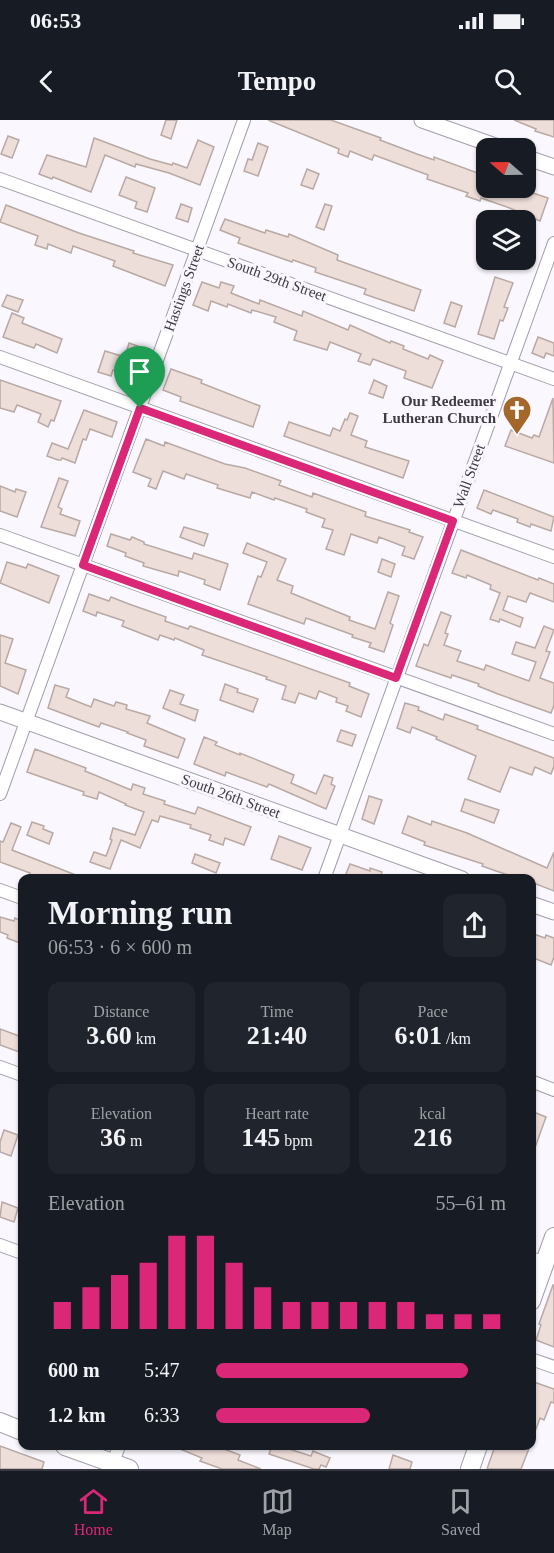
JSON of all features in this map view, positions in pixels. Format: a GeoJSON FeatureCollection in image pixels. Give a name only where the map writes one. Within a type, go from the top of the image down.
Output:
{"type":"FeatureCollection","features":[{"type":"Feature","properties":{"kind":"main road"},"geometry":{"type":"LineString","coordinates":[[538,1261],[554,1237]]}},
{"type":"Feature","properties":{"kind":"main road"},"geometry":{"type":"LineString","coordinates":[[0,1422],[18,1429]]}},
{"type":"Feature","properties":{"kind":"main road"},"geometry":{"type":"LineString","coordinates":[[78,1450],[118,1462]]}},
{"type":"Feature","properties":{"kind":"main road"},"geometry":{"type":"LineString","coordinates":[[470,1469],[477,1450]]}},
{"type":"Feature","properties":{"kind":"street","name":"Hastings Street"},"geometry":{"type":"LineString","coordinates":[[0,794],[244,120]]}},
{"type":"Feature","properties":{"kind":"street"},"geometry":{"type":"LineString","coordinates":[[422,120],[476,139]]}},
{"type":"Feature","properties":{"kind":"street"},"geometry":{"type":"LineString","coordinates":[[536,161],[554,168]]}},
{"type":"Feature","properties":{"kind":"street","name":"South 29th Street"},"geometry":{"type":"LineString","coordinates":[[0,179],[554,379]]}},
{"type":"Feature","properties":{"kind":"street","name":"Wall Street"},"geometry":{"type":"LineString","coordinates":[[326,874],[554,243]]}},
{"type":"Feature","properties":{"kind":"street"},"geometry":{"type":"LineString","coordinates":[[0,357],[554,557]]}},
{"type":"Feature","properties":{"kind":"street"},"geometry":{"type":"LineString","coordinates":[[0,535],[554,734]]}},
{"type":"Feature","properties":{"kind":"street","name":"South 26th Street"},"geometry":{"type":"LineString","coordinates":[[0,712],[448,874]]}},
{"type":"Feature","properties":{"kind":"street"},"geometry":{"type":"LineString","coordinates":[[0,890],[18,897]]}},
{"type":"Feature","properties":{"kind":"street"},"geometry":{"type":"LineString","coordinates":[[536,906],[554,912]]}},
{"type":"Feature","properties":{"kind":"street"},"geometry":{"type":"LineString","coordinates":[[0,1067],[18,1074]]}},
{"type":"Feature","properties":{"kind":"street"},"geometry":{"type":"LineString","coordinates":[[536,1083],[554,1090]]}},
{"type":"Feature","properties":{"kind":"street"},"geometry":{"type":"LineString","coordinates":[[0,1245],[18,1252]]}},
{"type":"Feature","properties":{"kind":"street"},"geometry":{"type":"LineString","coordinates":[[536,1361],[554,1367]]}},
{"type":"Feature","properties":{"kind":"building"},"geometry":{"type":"Polygon","coordinates":[[[166,120],[177,120],[171,139],[161,135],[166,120]]]}},
{"type":"Feature","properties":{"kind":"building"},"geometry":{"type":"Polygon","coordinates":[[[268,120],[331,120],[417,154],[434,160],[434,157],[476,172],[476,198],[481,198],[480,201],[466,196],[468,193],[427,179],[428,175],[374,155],[372,160],[350,151],[348,157],[338,153],[339,149],[268,120]]]}},
{"type":"Feature","properties":{"kind":"building"},"geometry":{"type":"Polygon","coordinates":[[[514,120],[554,120],[554,137],[535,131],[536,129],[514,120]]]}},
{"type":"Feature","properties":{"kind":"building"},"geometry":{"type":"Polygon","coordinates":[[[8,136],[19,140],[12,158],[1,154],[8,136]]]}},
{"type":"Feature","properties":{"kind":"building"},"geometry":{"type":"Polygon","coordinates":[[[94,138],[150,159],[187,168],[198,140],[214,147],[200,185],[169,173],[136,164],[135,167],[105,155],[91,192],[39,174],[47,155],[86,167],[94,138]]]}},
{"type":"Feature","properties":{"kind":"building"},"geometry":{"type":"Polygon","coordinates":[[[258,143],[268,147],[258,176],[244,171],[248,159],[252,160],[258,143]]]}},
{"type":"Feature","properties":{"kind":"building"},"geometry":{"type":"Polygon","coordinates":[[[307,169],[319,174],[313,189],[301,185],[307,169]]]}},
{"type":"Feature","properties":{"kind":"building"},"geometry":{"type":"Polygon","coordinates":[[[126,177],[155,188],[147,212],[135,208],[137,202],[119,195],[126,177]]]}},
{"type":"Feature","properties":{"kind":"building"},"geometry":{"type":"Polygon","coordinates":[[[536,194],[548,198],[540,221],[536,219],[536,210],[514,210],[481,198],[536,198],[536,194]]]}},
{"type":"Feature","properties":{"kind":"building"},"geometry":{"type":"Polygon","coordinates":[[[181,204],[192,208],[188,222],[176,218],[181,204]]]}},
{"type":"Feature","properties":{"kind":"building"},"geometry":{"type":"Polygon","coordinates":[[[325,204],[332,206],[324,230],[316,227],[325,204]]]}},
{"type":"Feature","properties":{"kind":"building"},"geometry":{"type":"Polygon","coordinates":[[[6,205],[134,251],[133,253],[173,265],[165,286],[113,266],[115,261],[73,246],[71,253],[48,244],[47,249],[35,245],[38,236],[0,222],[6,205]]]}},
{"type":"Feature","properties":{"kind":"building"},"geometry":{"type":"Polygon","coordinates":[[[225,219],[265,233],[266,230],[288,237],[289,234],[338,255],[337,260],[421,290],[414,311],[364,294],[366,289],[315,272],[316,268],[238,243],[240,238],[220,230],[225,219]]]}},
{"type":"Feature","properties":{"kind":"building"},"geometry":{"type":"Polygon","coordinates":[[[495,277],[513,283],[504,307],[508,308],[503,321],[500,320],[494,339],[478,334],[495,277]]]}},
{"type":"Feature","properties":{"kind":"building"},"geometry":{"type":"Polygon","coordinates":[[[202,282],[219,288],[221,282],[234,286],[231,293],[259,304],[260,300],[302,316],[303,311],[348,330],[350,325],[390,343],[391,341],[404,346],[403,349],[428,359],[430,355],[443,361],[432,388],[404,378],[406,371],[373,359],[370,365],[358,361],[361,354],[330,342],[327,350],[294,340],[297,331],[274,322],[276,317],[252,310],[251,313],[228,304],[227,307],[211,301],[208,311],[193,305],[202,282]]]}},
{"type":"Feature","properties":{"kind":"building"},"geometry":{"type":"Polygon","coordinates":[[[7,295],[23,300],[18,312],[2,306],[7,295]]]}},
{"type":"Feature","properties":{"kind":"building"},"geometry":{"type":"Polygon","coordinates":[[[451,302],[462,306],[455,327],[444,323],[451,302]]]}},
{"type":"Feature","properties":{"kind":"building"},"geometry":{"type":"Polygon","coordinates":[[[12,313],[24,318],[22,323],[62,339],[57,353],[36,344],[34,348],[3,337],[12,313]]]}},
{"type":"Feature","properties":{"kind":"building"},"geometry":{"type":"Polygon","coordinates":[[[538,337],[554,343],[554,356],[546,353],[544,358],[532,353],[538,337]]]}},
{"type":"Feature","properties":{"kind":"building"},"geometry":{"type":"Polygon","coordinates":[[[129,343],[143,348],[134,377],[113,370],[111,376],[98,372],[105,351],[125,357],[129,343]]]}},
{"type":"Feature","properties":{"kind":"building"},"geometry":{"type":"Polygon","coordinates":[[[171,369],[260,406],[253,427],[180,401],[181,397],[163,390],[171,369]]]}},
{"type":"Feature","properties":{"kind":"building"},"geometry":{"type":"Polygon","coordinates":[[[0,380],[61,401],[54,421],[51,420],[48,427],[38,422],[41,414],[17,405],[14,412],[0,408],[0,380]]]}},
{"type":"Feature","properties":{"kind":"building"},"geometry":{"type":"Polygon","coordinates":[[[374,380],[387,386],[383,398],[369,393],[374,380]]]}},
{"type":"Feature","properties":{"kind":"building","name":"Our Redeemer Lutheran Church"},"geometry":{"type":"Polygon","coordinates":[[[553,398],[554,463],[505,446],[511,430],[532,438],[534,435],[539,437],[553,398]]]}},
{"type":"Feature","properties":{"kind":"building"},"geometry":{"type":"Polygon","coordinates":[[[84,410],[117,422],[112,437],[90,429],[86,440],[83,439],[75,463],[47,456],[52,443],[68,449],[84,410]]]}},
{"type":"Feature","properties":{"kind":"building"},"geometry":{"type":"Polygon","coordinates":[[[350,413],[358,416],[351,435],[367,441],[365,447],[409,461],[403,478],[284,436],[289,422],[330,436],[333,428],[340,431],[350,413]]]}},
{"type":"Feature","properties":{"kind":"building"},"geometry":{"type":"Polygon","coordinates":[[[146,439],[164,446],[165,442],[225,464],[245,468],[281,481],[279,485],[312,497],[313,493],[366,512],[365,516],[410,530],[409,532],[423,537],[414,559],[402,555],[405,547],[379,537],[377,543],[351,534],[344,555],[326,549],[333,530],[322,527],[325,519],[306,512],[307,509],[252,492],[250,498],[217,488],[218,485],[186,474],[184,479],[163,471],[156,489],[148,486],[151,479],[133,472],[146,439]]]}},
{"type":"Feature","properties":{"kind":"building"},"geometry":{"type":"Polygon","coordinates":[[[59,478],[68,481],[58,507],[62,509],[60,514],[80,521],[75,536],[41,527],[59,478]]]}},
{"type":"Feature","properties":{"kind":"building"},"geometry":{"type":"Polygon","coordinates":[[[0,486],[15,492],[16,489],[26,492],[17,517],[0,511],[0,486]]]}},
{"type":"Feature","properties":{"kind":"building"},"geometry":{"type":"Polygon","coordinates":[[[484,490],[554,517],[551,531],[531,524],[530,527],[517,522],[518,519],[493,510],[491,514],[477,508],[484,490]]]}},
{"type":"Feature","properties":{"kind":"building"},"geometry":{"type":"Polygon","coordinates":[[[184,527],[208,534],[204,546],[180,537],[184,527]]]}},
{"type":"Feature","properties":{"kind":"building"},"geometry":{"type":"Polygon","coordinates":[[[111,534],[130,540],[132,537],[144,544],[192,559],[194,553],[228,564],[220,590],[204,584],[205,580],[179,571],[178,576],[143,566],[144,563],[125,556],[126,553],[107,546],[111,534]]]}},
{"type":"Feature","properties":{"kind":"building"},"geometry":{"type":"Polygon","coordinates":[[[247,543],[286,559],[277,580],[293,586],[291,593],[350,617],[349,620],[375,629],[388,592],[399,596],[384,652],[369,647],[371,643],[352,637],[353,635],[306,618],[304,624],[248,604],[258,576],[261,577],[267,562],[243,553],[247,543]]]}},
{"type":"Feature","properties":{"kind":"building"},"geometry":{"type":"Polygon","coordinates":[[[461,550],[554,584],[554,602],[530,593],[526,602],[508,596],[503,610],[523,618],[520,627],[500,619],[499,622],[490,619],[500,593],[490,589],[491,585],[467,575],[466,578],[452,573],[461,550]]]}},
{"type":"Feature","properties":{"kind":"building"},"geometry":{"type":"Polygon","coordinates":[[[382,559],[395,564],[391,577],[378,572],[382,559]]]}},
{"type":"Feature","properties":{"kind":"building"},"geometry":{"type":"Polygon","coordinates":[[[7,562],[26,568],[28,564],[59,576],[49,603],[0,583],[7,562]]]}},
{"type":"Feature","properties":{"kind":"building"},"geometry":{"type":"Polygon","coordinates":[[[89,594],[109,601],[111,597],[166,617],[165,621],[188,629],[190,626],[350,683],[349,686],[369,694],[361,717],[346,711],[348,706],[336,702],[337,698],[319,691],[316,699],[299,693],[295,703],[282,699],[286,686],[266,679],[267,677],[202,655],[204,650],[175,638],[174,640],[160,635],[158,640],[122,626],[124,621],[97,612],[96,616],[83,611],[89,594]]]}},
{"type":"Feature","properties":{"kind":"building"},"geometry":{"type":"Polygon","coordinates":[[[441,612],[451,616],[445,633],[448,634],[444,645],[461,651],[457,661],[484,670],[486,665],[529,681],[536,662],[512,654],[516,642],[535,648],[544,626],[554,630],[546,651],[550,652],[540,678],[554,683],[554,705],[551,713],[478,686],[479,684],[452,675],[451,678],[416,666],[424,644],[428,646],[441,612]]]}},
{"type":"Feature","properties":{"kind":"building"},"geometry":{"type":"Polygon","coordinates":[[[0,635],[13,639],[5,663],[26,670],[18,694],[0,686],[0,635]]]}},
{"type":"Feature","properties":{"kind":"building"},"geometry":{"type":"Polygon","coordinates":[[[225,684],[238,689],[237,692],[258,699],[253,712],[220,700],[225,684]]]}},
{"type":"Feature","properties":{"kind":"building"},"geometry":{"type":"Polygon","coordinates":[[[55,685],[69,689],[66,697],[91,707],[94,699],[114,706],[116,702],[127,705],[126,709],[150,716],[147,723],[185,739],[178,758],[144,746],[146,740],[128,732],[101,723],[99,727],[48,708],[55,685]]]}},
{"type":"Feature","properties":{"kind":"building"},"geometry":{"type":"Polygon","coordinates":[[[170,690],[184,695],[180,704],[198,710],[195,721],[163,708],[170,690]]]}},
{"type":"Feature","properties":{"kind":"building"},"geometry":{"type":"Polygon","coordinates":[[[405,703],[419,707],[418,710],[443,720],[445,714],[478,726],[477,729],[554,758],[551,774],[535,767],[532,775],[510,767],[500,792],[468,779],[476,756],[412,727],[410,733],[397,728],[405,703]]]}},
{"type":"Feature","properties":{"kind":"building"},"geometry":{"type":"Polygon","coordinates":[[[341,730],[356,735],[352,746],[337,741],[341,730]]]}},
{"type":"Feature","properties":{"kind":"building"},"geometry":{"type":"Polygon","coordinates":[[[204,737],[217,742],[215,745],[294,775],[291,783],[316,794],[324,775],[333,778],[331,784],[335,786],[326,809],[269,784],[267,787],[226,772],[225,776],[194,764],[204,737]]]}},
{"type":"Feature","properties":{"kind":"building"},"geometry":{"type":"Polygon","coordinates":[[[35,749],[86,768],[85,771],[131,790],[133,784],[145,788],[143,794],[165,801],[164,804],[195,814],[198,807],[251,827],[244,845],[225,838],[223,845],[209,840],[211,835],[190,828],[191,825],[160,816],[158,822],[152,820],[140,848],[121,840],[110,869],[90,862],[94,852],[106,856],[112,840],[110,839],[113,828],[135,835],[144,812],[99,792],[97,799],[83,795],[84,792],[27,772],[35,749]]]}},
{"type":"Feature","properties":{"kind":"building"},"geometry":{"type":"Polygon","coordinates":[[[369,796],[382,800],[374,824],[362,819],[369,796]]]}},
{"type":"Feature","properties":{"kind":"building"},"geometry":{"type":"Polygon","coordinates":[[[465,799],[499,810],[494,823],[461,811],[465,799]]]}},
{"type":"Feature","properties":{"kind":"building"},"geometry":{"type":"Polygon","coordinates":[[[408,816],[431,825],[432,821],[467,833],[547,868],[554,852],[554,891],[536,884],[536,874],[506,874],[424,845],[425,842],[402,833],[408,816]]]}},
{"type":"Feature","properties":{"kind":"building"},"geometry":{"type":"Polygon","coordinates":[[[32,822],[44,826],[43,829],[53,833],[49,844],[27,835],[32,822]]]}},
{"type":"Feature","properties":{"kind":"building"},"geometry":{"type":"Polygon","coordinates":[[[11,823],[21,827],[12,850],[73,874],[30,874],[0,862],[0,841],[3,842],[11,823]]]}},
{"type":"Feature","properties":{"kind":"building"},"geometry":{"type":"Polygon","coordinates":[[[279,836],[311,848],[302,870],[271,859],[279,836]]]}},
{"type":"Feature","properties":{"kind":"building"},"geometry":{"type":"Polygon","coordinates":[[[195,854],[220,863],[216,873],[192,863],[195,854]]]}},
{"type":"Feature","properties":{"kind":"building"},"geometry":{"type":"Polygon","coordinates":[[[350,864],[370,871],[370,868],[382,872],[381,874],[346,874],[350,864]]]}},
{"type":"Feature","properties":{"kind":"building"},"geometry":{"type":"Polygon","coordinates":[[[0,917],[14,921],[15,918],[18,919],[18,942],[0,932],[0,917]]]}},
{"type":"Feature","properties":{"kind":"building"},"geometry":{"type":"Polygon","coordinates":[[[536,935],[554,938],[554,957],[551,965],[536,959],[536,935]]]}},
{"type":"Feature","properties":{"kind":"building"},"geometry":{"type":"Polygon","coordinates":[[[0,1029],[18,1036],[18,1052],[0,1045],[0,1029]]]}},
{"type":"Feature","properties":{"kind":"building"},"geometry":{"type":"Polygon","coordinates":[[[536,1113],[546,1117],[536,1145],[536,1113]]]}},
{"type":"Feature","properties":{"kind":"building"},"geometry":{"type":"Polygon","coordinates":[[[4,1130],[18,1135],[11,1156],[0,1152],[4,1130]]]}},
{"type":"Feature","properties":{"kind":"building"},"geometry":{"type":"Polygon","coordinates":[[[2,1202],[18,1208],[14,1222],[0,1217],[2,1202]]]}},
{"type":"Feature","properties":{"kind":"building"},"geometry":{"type":"Polygon","coordinates":[[[553,1285],[554,1347],[536,1340],[541,1325],[539,1324],[553,1285]]]}},
{"type":"Feature","properties":{"kind":"building"},"geometry":{"type":"Polygon","coordinates":[[[536,1383],[554,1389],[554,1403],[551,1402],[544,1420],[540,1418],[536,1429],[536,1383]]]}},
{"type":"Feature","properties":{"kind":"building"},"geometry":{"type":"Polygon","coordinates":[[[0,1446],[44,1462],[42,1469],[0,1469],[0,1446]]]}},
{"type":"Feature","properties":{"kind":"building"},"geometry":{"type":"Polygon","coordinates":[[[183,1450],[227,1450],[240,1455],[238,1460],[261,1469],[222,1469],[200,1461],[202,1458],[183,1450]]]}},
{"type":"Feature","properties":{"kind":"building"},"geometry":{"type":"Polygon","coordinates":[[[270,1450],[292,1450],[311,1456],[313,1451],[330,1458],[326,1467],[321,1465],[319,1469],[314,1469],[269,1454],[270,1450]]]}},
{"type":"Feature","properties":{"kind":"building"},"geometry":{"type":"Polygon","coordinates":[[[494,1450],[528,1450],[521,1469],[487,1469],[494,1450]]]}},
{"type":"Feature","properties":{"kind":"building"},"geometry":{"type":"Polygon","coordinates":[[[393,1455],[412,1462],[410,1469],[389,1469],[393,1455]]]}},
{"type":"Feature","properties":{"kind":"place","name":"Our Redeemer Lutheran Church"},"geometry":{"type":"Point","coordinates":[517,436]}},
{"type":"Feature","properties":{"kind":"route"},"geometry":{"type":"LineString","coordinates":[[140,408],[453,521],[396,678],[83,565],[140,408]]}}]}
